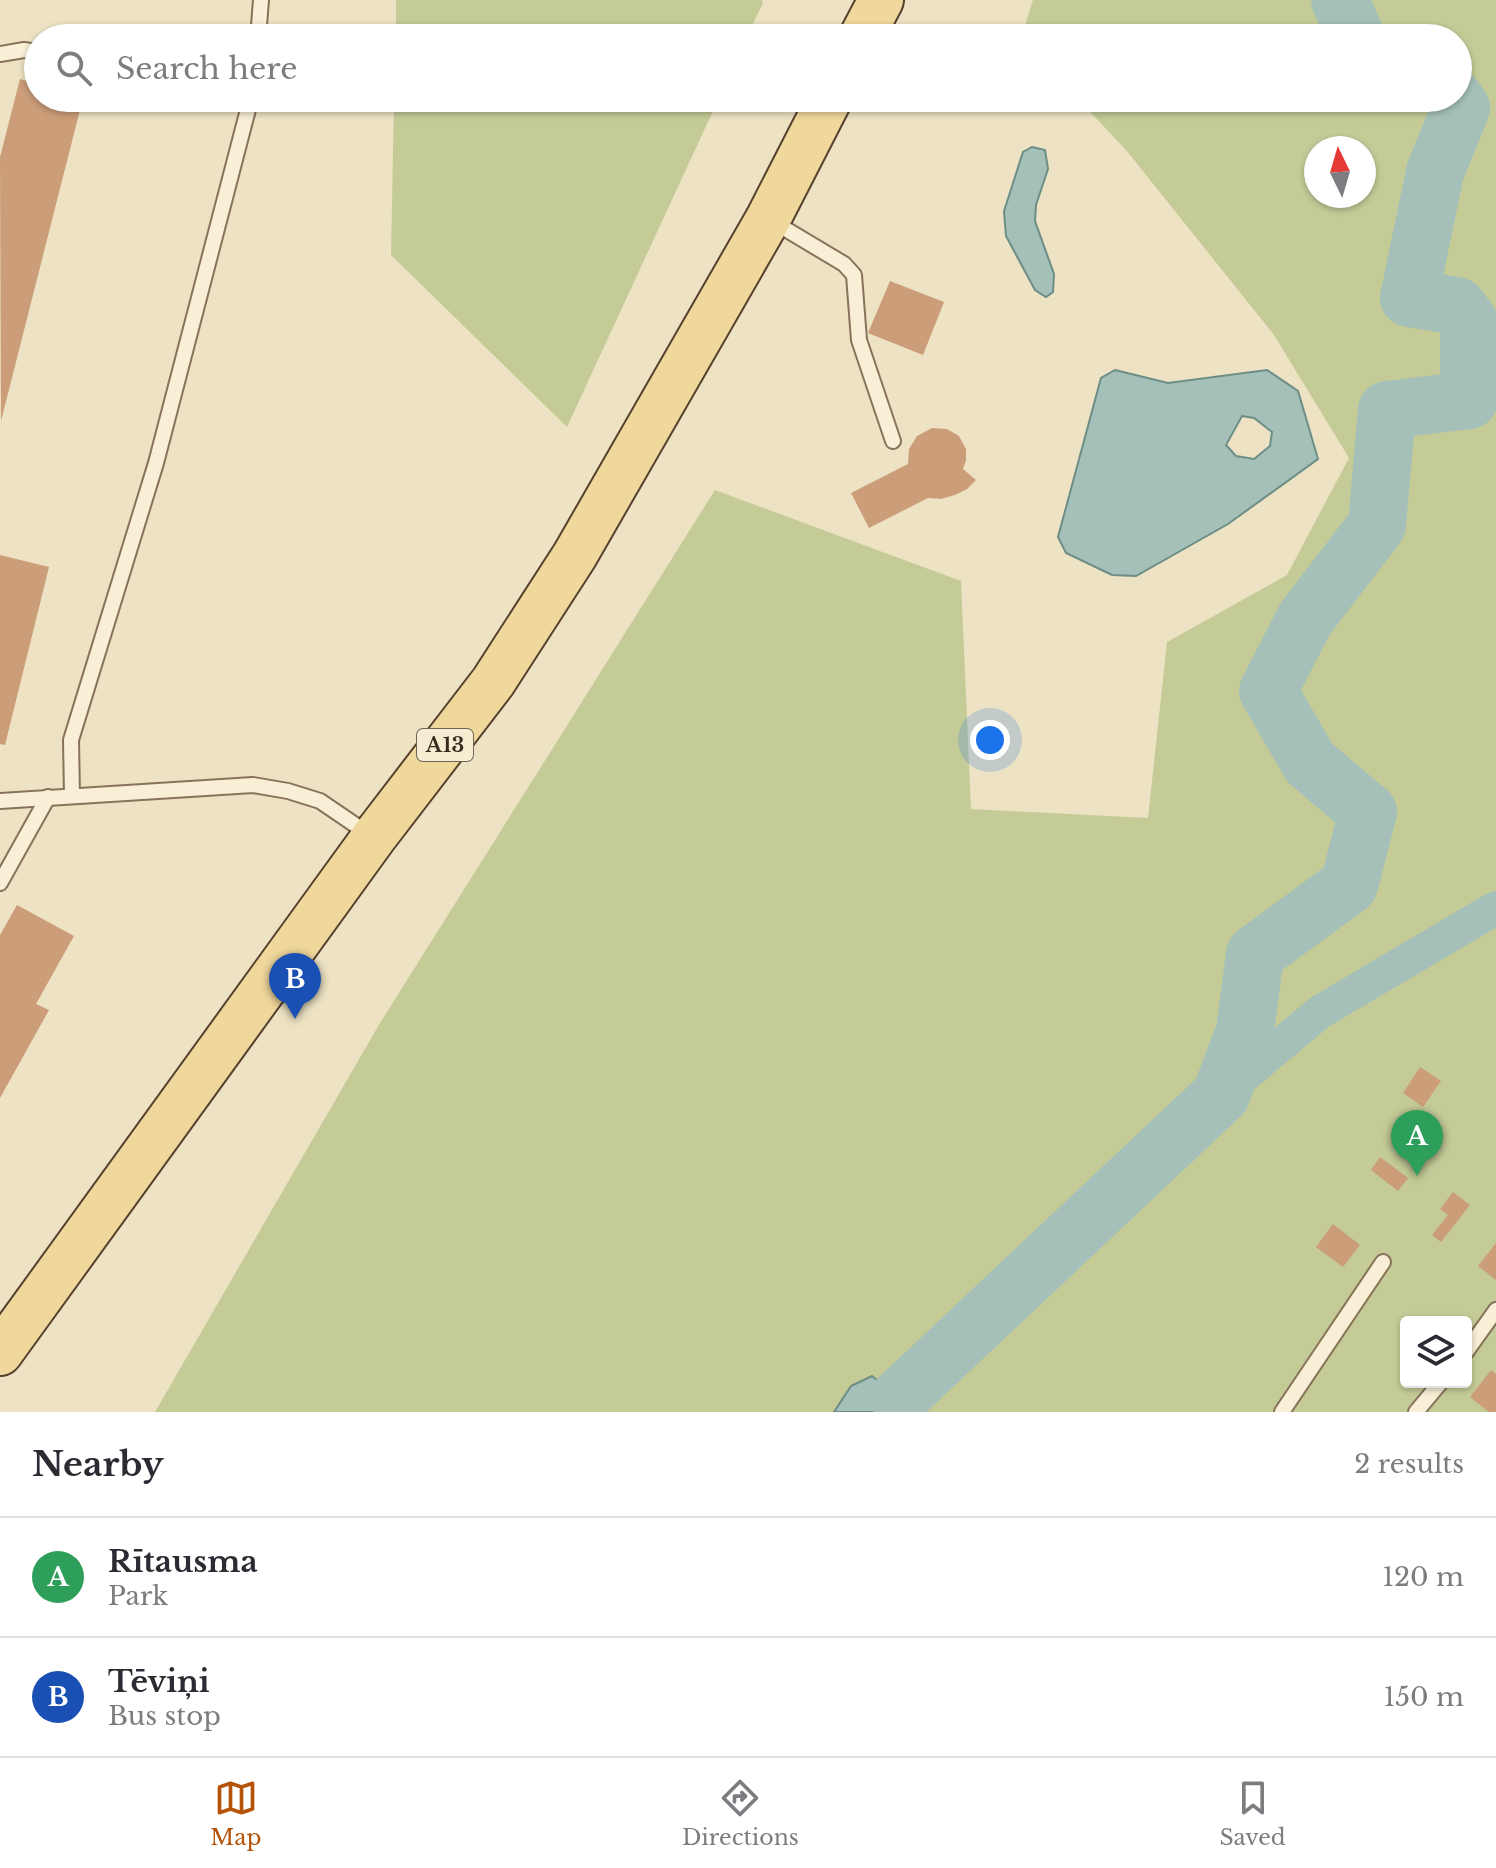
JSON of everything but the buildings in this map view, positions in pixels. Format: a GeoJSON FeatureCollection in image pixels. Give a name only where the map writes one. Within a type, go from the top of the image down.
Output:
{"type":"FeatureCollection","features":[{"type":"Feature","properties":{"kind":"main road"},"geometry":{"type":"LineString","coordinates":[[868,24],[881,0]]}},
{"type":"Feature","properties":{"kind":"main road","name":"A13"},"geometry":{"type":"LineString","coordinates":[[0,1353],[374,837],[493,682],[575,555],[768,219],[823,112]]}},
{"type":"Feature","properties":{"kind":"lane"},"geometry":{"type":"LineString","coordinates":[[259,24],[261,0]]}},
{"type":"Feature","properties":{"kind":"lane"},"geometry":{"type":"LineString","coordinates":[[0,54],[24,50]]}},
{"type":"Feature","properties":{"kind":"lane"},"geometry":{"type":"LineString","coordinates":[[72,795],[71,740],[156,463],[247,112]]}},
{"type":"Feature","properties":{"kind":"lane"},"geometry":{"type":"LineString","coordinates":[[768,219],[844,264],[854,275],[859,340],[893,441]]}},
{"type":"Feature","properties":{"kind":"lane"},"geometry":{"type":"LineString","coordinates":[[0,801],[253,785],[320,801],[374,837]]}},
{"type":"Feature","properties":{"kind":"lane"},"geometry":{"type":"LineString","coordinates":[[0,883],[48,797]]}},
{"type":"Feature","properties":{"kind":"lane"},"geometry":{"type":"LineString","coordinates":[[1282,1412],[1383,1262]]}},
{"type":"Feature","properties":{"kind":"lane"},"geometry":{"type":"LineString","coordinates":[[1472,1344],[1496,1310]]}},
{"type":"Feature","properties":{"kind":"lane"},"geometry":{"type":"LineString","coordinates":[[1416,1412],[1436,1388]]}},
{"type":"Feature","properties":{"kind":"green space"},"geometry":{"type":"Polygon","coordinates":[[[396,0],[762,0],[763,3],[753,24],[396,24],[396,0]]]}},
{"type":"Feature","properties":{"kind":"green space"},"geometry":{"type":"Polygon","coordinates":[[[1033,0],[1496,0],[1496,1412],[155,1412],[380,1023],[715,490],[961,581],[971,809],[1148,818],[1167,642],[1287,575],[1349,458],[1274,335],[1126,150],[1090,112],[1472,112],[1472,24],[1025,24],[1033,0]]]}},
{"type":"Feature","properties":{"kind":"green space"},"geometry":{"type":"Polygon","coordinates":[[[394,112],[713,112],[567,427],[391,255],[394,112]]]}},
{"type":"Feature","properties":{"kind":"water"},"geometry":{"type":"Polygon","coordinates":[[[1032,147],[1045,150],[1048,169],[1036,205],[1035,221],[1054,274],[1053,292],[1046,297],[1035,290],[1006,236],[1004,211],[1023,152],[1032,147]]]}},
{"type":"Feature","properties":{"kind":"water"},"geometry":{"type":"Polygon","coordinates":[[[1115,370],[1168,383],[1267,370],[1298,391],[1318,459],[1228,524],[1136,576],[1112,575],[1066,553],[1058,537],[1101,378],[1115,370]],[[1242,416],[1226,445],[1236,456],[1254,459],[1270,446],[1272,432],[1254,418],[1242,416]]]}},
{"type":"Feature","properties":{"kind":"water"},"geometry":{"type":"Polygon","coordinates":[[[872,1376],[899,1398],[900,1412],[834,1412],[851,1386],[872,1376]]]}},
{"type":"Feature","properties":{"kind":"waterway"},"geometry":{"type":"LineString","coordinates":[[1340,0],[1350,24]]}},
{"type":"Feature","properties":{"kind":"waterway"},"geometry":{"type":"LineString","coordinates":[[899,1398],[1221,1095],[1245,1031],[1255,954],[1349,885],[1368,812],[1310,763],[1268,691],[1305,619],[1377,525],[1387,410],[1469,400],[1469,322],[1457,306],[1409,298],[1435,172],[1459,112]]}},
{"type":"Feature","properties":{"kind":"waterway"},"geometry":{"type":"LineString","coordinates":[[1221,1095],[1320,1012],[1496,908]]}},
{"type":"Feature","properties":{"kind":"place","name":"Tēviņi"},"geometry":{"type":"Point","coordinates":[295,1019]}},
{"type":"Feature","properties":{"kind":"place","name":"Rītausma"},"geometry":{"type":"Point","coordinates":[1417,1176]}}]}
